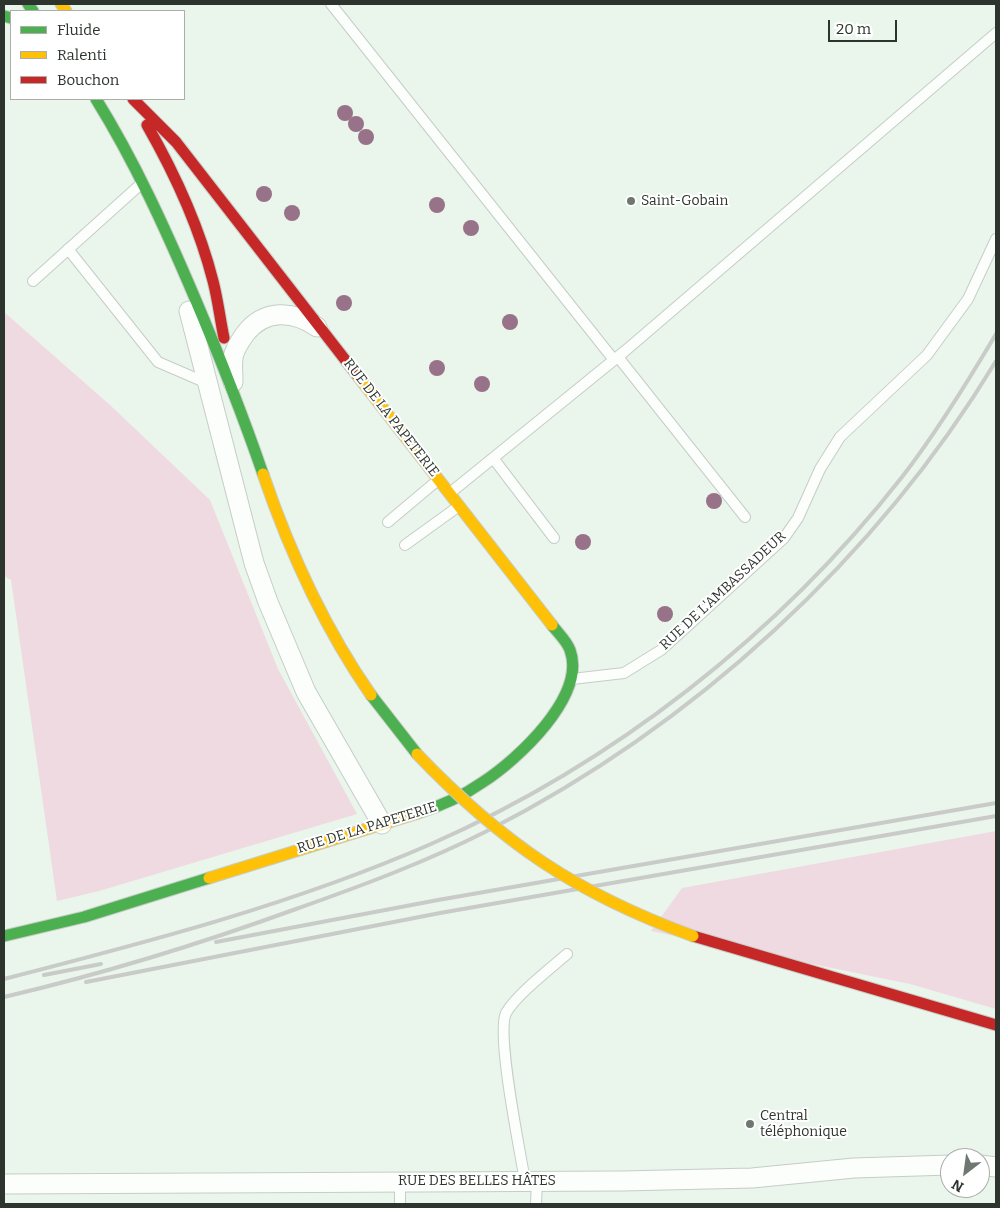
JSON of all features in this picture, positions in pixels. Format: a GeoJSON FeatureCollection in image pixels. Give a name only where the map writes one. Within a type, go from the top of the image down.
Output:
{"type":"FeatureCollection","features":[{"type":"Feature","properties":{"kind":"main road"},"geometry":{"type":"LineString","coordinates":[[97,100],[144,180],[168,232],[234,391],[290,548],[309,593],[356,675],[384,715],[416,754],[464,803],[515,845],[606,899],[642,917],[693,936],[996,1025]]}},
{"type":"Feature","properties":{"kind":"main road"},"geometry":{"type":"LineString","coordinates":[[133,100],[171,170],[192,220],[213,281],[234,391]]}},
{"type":"Feature","properties":{"kind":"main road","name":"RUE DE LA PAPETERIE"},"geometry":{"type":"LineString","coordinates":[[4,936],[84,917],[439,807],[483,782],[511,760],[533,738],[553,712],[571,679],[570,649],[176,142],[133,100]]}},
{"type":"Feature","properties":{"kind":"street"},"geometry":{"type":"LineString","coordinates":[[168,232],[210,384],[254,563],[268,602],[306,692],[382,824]]}},
{"type":"Feature","properties":{"kind":"street","name":"RUE DE LA PAPETERIE"},"geometry":{"type":"LineString","coordinates":[[234,391],[233,358],[236,349],[248,331],[261,319],[276,314],[293,315],[309,322],[334,344]]}},
{"type":"Feature","properties":{"kind":"street","name":"RUE DES BELLES HÂTES"},"geometry":{"type":"LineString","coordinates":[[4,1184],[752,1178],[854,1168],[940,1165]]}},
{"type":"Feature","properties":{"kind":"lane"},"geometry":{"type":"LineString","coordinates":[[331,4],[746,517]]}},
{"type":"Feature","properties":{"kind":"lane"},"geometry":{"type":"LineString","coordinates":[[450,493],[616,358],[996,34]]}},
{"type":"Feature","properties":{"kind":"lane"},"geometry":{"type":"LineString","coordinates":[[33,280],[144,180]]}},
{"type":"Feature","properties":{"kind":"lane","name":"RUE DE L'AMBASSADEUR"},"geometry":{"type":"LineString","coordinates":[[571,679],[624,674],[661,650],[784,538],[798,518],[820,468],[840,436],[927,355],[968,299],[996,239]]}},
{"type":"Feature","properties":{"kind":"lane"},"geometry":{"type":"LineString","coordinates":[[68,249],[158,362],[188,377],[210,384]]}},
{"type":"Feature","properties":{"kind":"lane"},"geometry":{"type":"LineString","coordinates":[[493,458],[554,538]]}},
{"type":"Feature","properties":{"kind":"lane"},"geometry":{"type":"LineString","coordinates":[[388,522],[439,480]]}},
{"type":"Feature","properties":{"kind":"lane"},"geometry":{"type":"LineString","coordinates":[[405,545],[459,506]]}},
{"type":"Feature","properties":{"kind":"lane"},"geometry":{"type":"LineString","coordinates":[[536,1204],[503,1045],[505,1015],[513,1004],[567,954]]}},
{"type":"Feature","properties":{"kind":"lane"},"geometry":{"type":"LineString","coordinates":[[400,1181],[400,1204]]}},
{"type":"Feature","properties":{"kind":"shaded area"},"geometry":{"type":"Polygon","coordinates":[[[4,312],[110,405],[210,500],[278,669],[357,814],[99,891],[57,901],[11,580],[4,576],[4,312]]]}},
{"type":"Feature","properties":{"kind":"shaded area"},"geometry":{"type":"Polygon","coordinates":[[[996,831],[996,1009],[910,984],[651,931],[682,888],[996,831]]]}},
{"type":"Feature","properties":{"kind":"railway"},"geometry":{"type":"LineString","coordinates":[[4,979],[220,920],[379,866],[498,812],[564,775],[628,734],[689,689],[747,641],[802,589],[854,535],[902,477],[927,443],[963,389],[996,334]]}},
{"type":"Feature","properties":{"kind":"railway"},"geometry":{"type":"LineString","coordinates":[[4,997],[151,958],[260,922],[345,891],[393,873],[464,842],[563,789],[637,741],[707,688],[774,630],[837,569],[895,503],[948,433],[996,361]]}},
{"type":"Feature","properties":{"kind":"railway"},"geometry":{"type":"LineString","coordinates":[[216,942],[438,900],[996,803]]}},
{"type":"Feature","properties":{"kind":"railway"},"geometry":{"type":"LineString","coordinates":[[86,982],[440,913],[996,816]]}},
{"type":"Feature","properties":{"kind":"railway"},"geometry":{"type":"LineString","coordinates":[[44,975],[101,964]]}},
{"type":"Feature","properties":{"kind":"traffic: fast"},"geometry":{"type":"LineString","coordinates":[[28,4],[32,10]]}},
{"type":"Feature","properties":{"kind":"traffic: fast"},"geometry":{"type":"LineString","coordinates":[[4,16],[10,18]]}},
{"type":"Feature","properties":{"kind":"traffic: fast"},"geometry":{"type":"LineString","coordinates":[[97,100],[136,171],[172,245],[221,362],[263,474]]}},
{"type":"Feature","properties":{"kind":"traffic: fast"},"geometry":{"type":"LineString","coordinates":[[418,813],[452,800],[483,782],[513,759],[546,725],[559,706],[568,687],[573,668],[569,647],[552,625]]}},
{"type":"Feature","properties":{"kind":"traffic: fast"},"geometry":{"type":"LineString","coordinates":[[371,695],[417,754]]}},
{"type":"Feature","properties":{"kind":"traffic: fast"},"geometry":{"type":"LineString","coordinates":[[4,936],[84,917],[209,878]]}},
{"type":"Feature","properties":{"kind":"traffic: slow"},"geometry":{"type":"LineString","coordinates":[[61,4],[65,10]]}},
{"type":"Feature","properties":{"kind":"traffic: slow"},"geometry":{"type":"LineString","coordinates":[[357,375],[552,625]]}},
{"type":"Feature","properties":{"kind":"traffic: slow"},"geometry":{"type":"LineString","coordinates":[[263,474],[273,503],[309,588],[338,642],[371,695]]}},
{"type":"Feature","properties":{"kind":"traffic: slow"},"geometry":{"type":"LineString","coordinates":[[417,754],[480,814],[543,863],[613,902],[651,920],[693,936]]}},
{"type":"Feature","properties":{"kind":"traffic: slow"},"geometry":{"type":"LineString","coordinates":[[209,878],[418,813]]}},
{"type":"Feature","properties":{"kind":"traffic: jam"},"geometry":{"type":"LineString","coordinates":[[134,100],[176,142],[357,375]]}},
{"type":"Feature","properties":{"kind":"traffic: jam"},"geometry":{"type":"LineString","coordinates":[[147,125],[176,181],[201,240],[215,288],[224,338]]}},
{"type":"Feature","properties":{"kind":"traffic: jam"},"geometry":{"type":"LineString","coordinates":[[693,936],[996,1025]]}},
{"type":"Feature","properties":{"kind":"place","name":"Saint-Gobain"},"geometry":{"type":"Point","coordinates":[631,201]}},
{"type":"Feature","properties":{"kind":"place","name":"Central téléphonique"},"geometry":{"type":"Point","coordinates":[750,1124]}}]}
